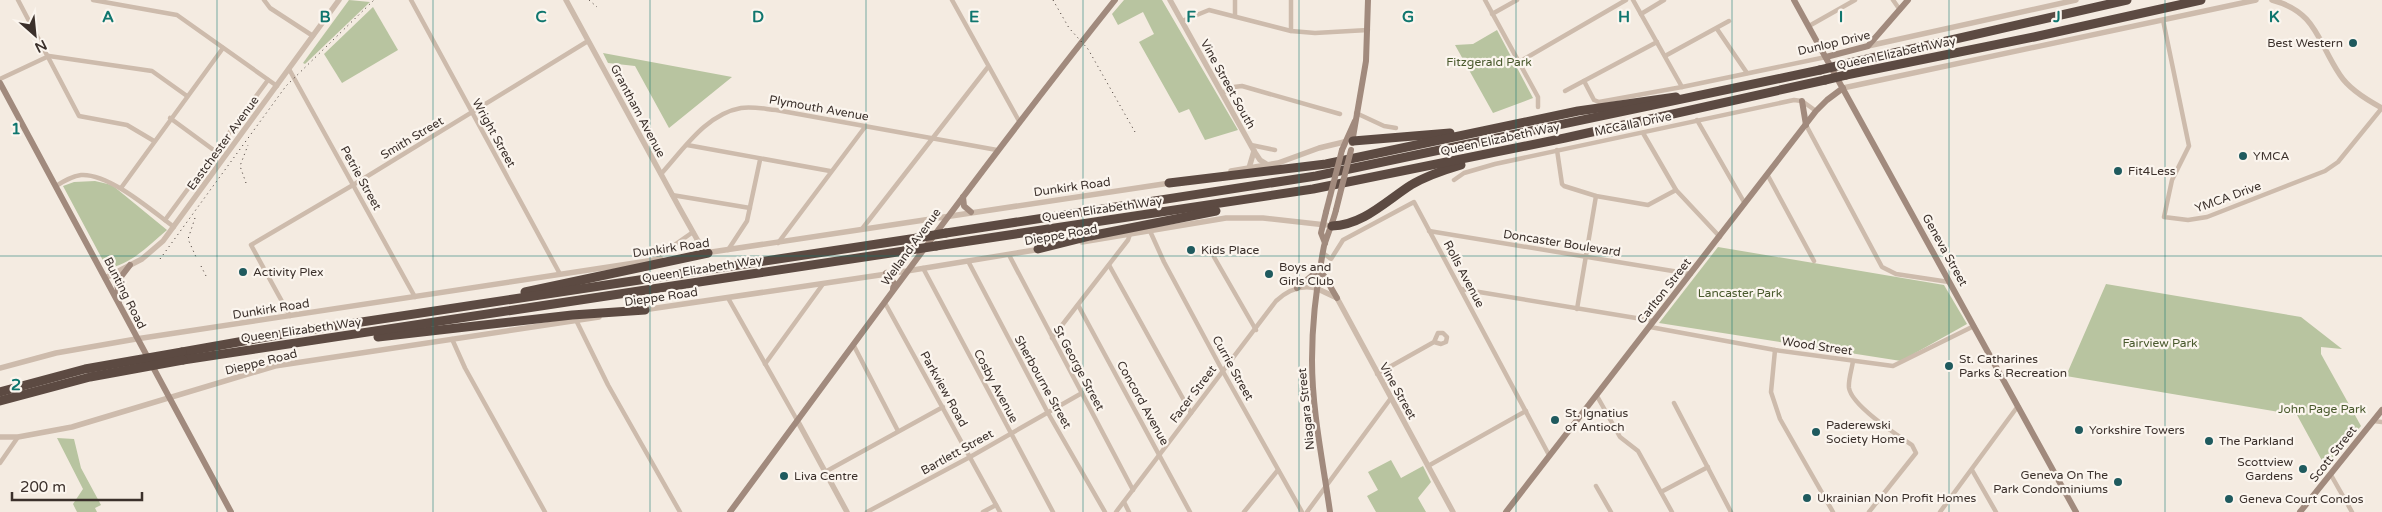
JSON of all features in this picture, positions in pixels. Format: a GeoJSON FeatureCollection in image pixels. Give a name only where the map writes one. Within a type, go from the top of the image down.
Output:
{"type":"FeatureCollection","features":[{"type":"Feature","properties":{"kind":"highway","name":"Queen Elizabeth Way"},"geometry":{"type":"LineString","coordinates":[[0,401],[82,378],[182,356],[497,301],[618,285],[753,262],[1316,176],[1820,70],[2127,0]]}},
{"type":"Feature","properties":{"kind":"highway","name":"Queen Elizabeth Way"},"geometry":{"type":"LineString","coordinates":[[0,392],[93,367],[326,340],[904,250],[1281,194],[1565,138],[1846,75],[2034,37],[2201,0]]}},
{"type":"Feature","properties":{"kind":"highway"},"geometry":{"type":"LineString","coordinates":[[1169,183],[1316,165],[1623,103],[1665,97],[1694,97]]}},
{"type":"Feature","properties":{"kind":"highway"},"geometry":{"type":"LineString","coordinates":[[1349,144],[1491,129]]}},
{"type":"Feature","properties":{"kind":"highway"},"geometry":{"type":"LineString","coordinates":[[1328,225],[1343,226],[1367,215],[1425,177],[1451,168],[1544,146],[1565,138]]}},
{"type":"Feature","properties":{"kind":"highway"},"geometry":{"type":"LineString","coordinates":[[1038,249],[1090,236],[1226,209],[1281,194]]}},
{"type":"Feature","properties":{"kind":"highway"},"geometry":{"type":"LineString","coordinates":[[497,301],[520,293],[708,253]]}},
{"type":"Feature","properties":{"kind":"highway"},"geometry":{"type":"LineString","coordinates":[[326,340],[379,337],[572,315],[645,310]]}},
{"type":"Feature","properties":{"kind":"main road","name":"Welland Avenue"},"geometry":{"type":"LineString","coordinates":[[730,512],[854,346],[947,216],[1019,121],[1116,0]]}},
{"type":"Feature","properties":{"kind":"main road","name":"Niagara Street"},"geometry":{"type":"LineString","coordinates":[[1328,225],[1336,210],[1349,144],[1356,128],[1354,121],[1366,61],[1368,0]]}},
{"type":"Feature","properties":{"kind":"main road","name":"Geneva Street"},"geometry":{"type":"LineString","coordinates":[[1794,0],[2076,512]]}},
{"type":"Feature","properties":{"kind":"main road"},"geometry":{"type":"LineString","coordinates":[[1868,46],[1908,0]]}},
{"type":"Feature","properties":{"kind":"main road","name":"Dunlop Drive"},"geometry":{"type":"LineString","coordinates":[[1826,57],[1868,46]]}},
{"type":"Feature","properties":{"kind":"main road","name":"Bunting Road"},"geometry":{"type":"LineString","coordinates":[[0,83],[136,339],[231,512]]}},
{"type":"Feature","properties":{"kind":"main road","name":"Carlton Street"},"geometry":{"type":"LineString","coordinates":[[1506,512],[1816,111],[1844,88]]}},
{"type":"Feature","properties":{"kind":"main road"},"geometry":{"type":"LineString","coordinates":[[1802,101],[1806,125]]}},
{"type":"Feature","properties":{"kind":"main road","name":"Niagara Street"},"geometry":{"type":"LineString","coordinates":[[1330,512],[1312,360],[1320,269],[1328,225],[1326,212],[1342,150],[1349,144]]}},
{"type":"Feature","properties":{"kind":"main road"},"geometry":{"type":"LineString","coordinates":[[963,197],[964,206],[972,212]]}},
{"type":"Feature","properties":{"kind":"main road"},"geometry":{"type":"LineString","coordinates":[[122,312],[117,282],[130,265]]}},
{"type":"Feature","properties":{"kind":"main road"},"geometry":{"type":"LineString","coordinates":[[1297,288],[1320,269],[1337,298]]}},
{"type":"Feature","properties":{"kind":"main road"},"geometry":{"type":"LineString","coordinates":[[886,273],[894,283],[893,290]]}},
{"type":"Feature","properties":{"kind":"main road","name":"Scott Street"},"geometry":{"type":"LineString","coordinates":[[2300,512],[2382,410]]}},
{"type":"Feature","properties":{"kind":"street"},"geometry":{"type":"LineString","coordinates":[[18,0],[79,116],[127,125],[154,141]]}},
{"type":"Feature","properties":{"kind":"street"},"geometry":{"type":"LineString","coordinates":[[93,0],[177,15],[277,86]]}},
{"type":"Feature","properties":{"kind":"street"},"geometry":{"type":"LineString","coordinates":[[264,0],[270,8],[313,36]]}},
{"type":"Feature","properties":{"kind":"street","name":"Eastchester Avenue"},"geometry":{"type":"LineString","coordinates":[[105,278],[154,250],[174,227],[339,0]]}},
{"type":"Feature","properties":{"kind":"street","name":"Wright Street"},"geometry":{"type":"LineString","coordinates":[[411,0],[560,274]]}},
{"type":"Feature","properties":{"kind":"street","name":"Grantham Avenue"},"geometry":{"type":"LineString","coordinates":[[566,0],[672,195],[698,241],[708,253]]}},
{"type":"Feature","properties":{"kind":"street"},"geometry":{"type":"LineString","coordinates":[[952,0],[1019,121]]}},
{"type":"Feature","properties":{"kind":"street","name":"Vine Street South"},"geometry":{"type":"LineString","coordinates":[[1170,0],[1254,151],[1260,160],[1268,165]]}},
{"type":"Feature","properties":{"kind":"street"},"geometry":{"type":"LineString","coordinates":[[1235,0],[1235,15]]}},
{"type":"Feature","properties":{"kind":"street"},"geometry":{"type":"LineString","coordinates":[[1291,0],[1291,31]]}},
{"type":"Feature","properties":{"kind":"street"},"geometry":{"type":"LineString","coordinates":[[1485,0],[1538,97],[1538,107]]}},
{"type":"Feature","properties":{"kind":"street"},"geometry":{"type":"LineString","coordinates":[[1492,14],[1517,0]]}},
{"type":"Feature","properties":{"kind":"street"},"geometry":{"type":"LineString","coordinates":[[1519,62],[1626,0]]}},
{"type":"Feature","properties":{"kind":"street"},"geometry":{"type":"LineString","coordinates":[[1633,0],[1682,88]]}},
{"type":"Feature","properties":{"kind":"street"},"geometry":{"type":"LineString","coordinates":[[1641,14],[1664,0]]}},
{"type":"Feature","properties":{"kind":"street"},"geometry":{"type":"LineString","coordinates":[[1809,26],[1854,0]]}},
{"type":"Feature","properties":{"kind":"street"},"geometry":{"type":"LineString","coordinates":[[1894,0],[1900,10]]}},
{"type":"Feature","properties":{"kind":"street","name":"Dunlop Drive"},"geometry":{"type":"LineString","coordinates":[[1868,46],[2076,0]]}},
{"type":"Feature","properties":{"kind":"street"},"geometry":{"type":"LineString","coordinates":[[1844,88],[2256,0]]}},
{"type":"Feature","properties":{"kind":"street"},"geometry":{"type":"LineString","coordinates":[[2272,0],[2295,8],[2311,22],[2341,76],[2355,90],[2382,108]]}},
{"type":"Feature","properties":{"kind":"street"},"geometry":{"type":"LineString","coordinates":[[1182,21],[1209,10],[1235,15],[1291,31],[1315,33],[1368,30]]}},
{"type":"Feature","properties":{"kind":"street","name":"YMCA Drive"},"geometry":{"type":"LineString","coordinates":[[2163,20],[2189,146],[2172,180],[2164,217],[2188,220],[2207,217],[2325,171],[2338,162],[2382,108]]}},
{"type":"Feature","properties":{"kind":"street"},"geometry":{"type":"LineString","coordinates":[[1665,56],[1729,22]]}},
{"type":"Feature","properties":{"kind":"street"},"geometry":{"type":"LineString","coordinates":[[1717,29],[1747,74]]}},
{"type":"Feature","properties":{"kind":"street","name":"Smith Street"},"geometry":{"type":"LineString","coordinates":[[290,316],[251,245],[472,113],[588,41]]}},
{"type":"Feature","properties":{"kind":"street"},"geometry":{"type":"LineString","coordinates":[[1565,92],[1657,42]]}},
{"type":"Feature","properties":{"kind":"street"},"geometry":{"type":"LineString","coordinates":[[120,188],[223,48]]}},
{"type":"Feature","properties":{"kind":"street"},"geometry":{"type":"LineString","coordinates":[[0,79],[48,56],[152,71],[188,96]]}},
{"type":"Feature","properties":{"kind":"street","name":"Dunlop Drive"},"geometry":{"type":"LineString","coordinates":[[1584,81],[1596,101],[1682,88],[1826,57]]}},
{"type":"Feature","properties":{"kind":"street"},"geometry":{"type":"LineString","coordinates":[[861,230],[934,139],[988,67]]}},
{"type":"Feature","properties":{"kind":"street","name":"Petrie Street"},"geometry":{"type":"LineString","coordinates":[[290,69],[415,297]]}},
{"type":"Feature","properties":{"kind":"street","name":"Eastchester Avenue"},"geometry":{"type":"LineString","coordinates":[[165,220],[268,80]]}},
{"type":"Feature","properties":{"kind":"street"},"geometry":{"type":"LineString","coordinates":[[1222,94],[1234,87],[1242,86],[1340,114]]}},
{"type":"Feature","properties":{"kind":"street","name":"McCalla Drive"},"geometry":{"type":"LineString","coordinates":[[1454,180],[1464,173],[1557,150],[1794,100],[1802,101]]}},
{"type":"Feature","properties":{"kind":"street"},"geometry":{"type":"LineString","coordinates":[[1802,101],[1816,111]]}},
{"type":"Feature","properties":{"kind":"street","name":"Plymouth Avenue"},"geometry":{"type":"LineString","coordinates":[[661,174],[717,117],[742,108],[776,110],[997,150]]}},
{"type":"Feature","properties":{"kind":"street"},"geometry":{"type":"LineString","coordinates":[[1356,113],[1384,126],[1396,128]]}},
{"type":"Feature","properties":{"kind":"street"},"geometry":{"type":"LineString","coordinates":[[170,118],[225,155]]}},
{"type":"Feature","properties":{"kind":"street"},"geometry":{"type":"LineString","coordinates":[[1697,120],[1744,202]]}},
{"type":"Feature","properties":{"kind":"street"},"geometry":{"type":"LineString","coordinates":[[1806,125],[1882,267],[1896,274],[1949,282]]}},
{"type":"Feature","properties":{"kind":"street"},"geometry":{"type":"LineString","coordinates":[[778,243],[865,127]]}},
{"type":"Feature","properties":{"kind":"street"},"geometry":{"type":"LineString","coordinates":[[1643,133],[1676,190],[1720,237]]}},
{"type":"Feature","properties":{"kind":"street","name":"Dunkirk Road"},"geometry":{"type":"LineString","coordinates":[[708,253],[1169,183],[1287,161],[1319,148],[1349,144]]}},
{"type":"Feature","properties":{"kind":"street"},"geometry":{"type":"LineString","coordinates":[[1251,145],[1275,150]]}},
{"type":"Feature","properties":{"kind":"street"},"geometry":{"type":"LineString","coordinates":[[687,146],[830,172]]}},
{"type":"Feature","properties":{"kind":"street"},"geometry":{"type":"LineString","coordinates":[[1557,150],[1562,184],[1596,196],[1648,205],[1676,190]]}},
{"type":"Feature","properties":{"kind":"street"},"geometry":{"type":"LineString","coordinates":[[1249,168],[1254,151]]}},
{"type":"Feature","properties":{"kind":"street"},"geometry":{"type":"LineString","coordinates":[[728,250],[747,221],[760,160]]}},
{"type":"Feature","properties":{"kind":"street"},"geometry":{"type":"LineString","coordinates":[[1767,174],[1814,261]]}},
{"type":"Feature","properties":{"kind":"street"},"geometry":{"type":"LineString","coordinates":[[56,186],[74,176],[94,176],[120,188],[174,227]]}},
{"type":"Feature","properties":{"kind":"street"},"geometry":{"type":"LineString","coordinates":[[672,195],[750,208]]}},
{"type":"Feature","properties":{"kind":"street"},"geometry":{"type":"LineString","coordinates":[[1577,309],[1596,196]]}},
{"type":"Feature","properties":{"kind":"street","name":"Rolls Avenue"},"geometry":{"type":"LineString","coordinates":[[1323,253],[1331,260],[1343,240],[1376,220],[1414,202],[1549,455]]}},
{"type":"Feature","properties":{"kind":"street","name":"Dieppe Road"},"geometry":{"type":"LineString","coordinates":[[0,437],[18,437],[72,428],[276,366],[452,338],[823,284],[1238,218],[1294,220],[1328,225]]}},
{"type":"Feature","properties":{"kind":"street","name":"Currie Street"},"geometry":{"type":"LineString","coordinates":[[1150,231],[1164,262],[1302,512]]}},
{"type":"Feature","properties":{"kind":"street","name":"Doncaster Boulevard"},"geometry":{"type":"LineString","coordinates":[[1429,231],[1691,274]]}},
{"type":"Feature","properties":{"kind":"street"},"geometry":{"type":"LineString","coordinates":[[652,260],[693,232]]}},
{"type":"Feature","properties":{"kind":"street"},"geometry":{"type":"LineString","coordinates":[[1052,338],[1128,240],[1130,234]]}},
{"type":"Feature","properties":{"kind":"street"},"geometry":{"type":"LineString","coordinates":[[692,256],[698,250],[698,241]]}},
{"type":"Feature","properties":{"kind":"street","name":"St George Street"},"geometry":{"type":"LineString","coordinates":[[1009,254],[1133,490]]}},
{"type":"Feature","properties":{"kind":"street","name":"Dunkirk Road"},"geometry":{"type":"LineString","coordinates":[[0,368],[49,354],[136,339],[652,260],[692,256]]}},
{"type":"Feature","properties":{"kind":"street"},"geometry":{"type":"LineString","coordinates":[[1214,257],[1256,330]]}},
{"type":"Feature","properties":{"kind":"street","name":"Sherbourne Street"},"geometry":{"type":"LineString","coordinates":[[968,261],[1048,412],[1104,512]]}},
{"type":"Feature","properties":{"kind":"street"},"geometry":{"type":"LineString","coordinates":[[1109,265],[1191,413]]}},
{"type":"Feature","properties":{"kind":"street","name":"Cosby Avenue"},"geometry":{"type":"LineString","coordinates":[[923,268],[1053,512]]}},
{"type":"Feature","properties":{"kind":"street"},"geometry":{"type":"LineString","coordinates":[[764,364],[823,284]]}},
{"type":"Feature","properties":{"kind":"street"},"geometry":{"type":"LineString","coordinates":[[1297,288],[1308,286],[1318,288],[1337,298]]}},
{"type":"Feature","properties":{"kind":"street","name":"Facer Street"},"geometry":{"type":"LineString","coordinates":[[1116,512],[1256,330],[1276,301],[1297,288]]}},
{"type":"Feature","properties":{"kind":"street"},"geometry":{"type":"LineString","coordinates":[[1461,289],[1654,321]]}},
{"type":"Feature","properties":{"kind":"street"},"geometry":{"type":"LineString","coordinates":[[728,298],[847,512]]}},
{"type":"Feature","properties":{"kind":"street","name":"Vine Street"},"geometry":{"type":"LineString","coordinates":[[1337,298],[1453,512]]}},
{"type":"Feature","properties":{"kind":"street","name":"Parkview Road"},"geometry":{"type":"LineString","coordinates":[[885,303],[1000,512]]}},
{"type":"Feature","properties":{"kind":"street","name":"Concord Avenue"},"geometry":{"type":"LineString","coordinates":[[1078,305],[1190,512]]}},
{"type":"Feature","properties":{"kind":"street"},"geometry":{"type":"LineString","coordinates":[[576,320],[604,377],[680,512]]}},
{"type":"Feature","properties":{"kind":"street","name":"Wood Street"},"geometry":{"type":"LineString","coordinates":[[1650,327],[1775,350],[1893,366],[1974,326]]}},
{"type":"Feature","properties":{"kind":"street"},"geometry":{"type":"LineString","coordinates":[[452,338],[465,368],[545,512]]}},
{"type":"Feature","properties":{"kind":"street"},"geometry":{"type":"LineString","coordinates":[[1377,374],[1434,342]]}},
{"type":"Feature","properties":{"kind":"street"},"geometry":{"type":"LineString","coordinates":[[854,346],[898,431]]}},
{"type":"Feature","properties":{"kind":"street"},"geometry":{"type":"LineString","coordinates":[[1775,350],[1771,392],[1780,419],[1833,512]]}},
{"type":"Feature","properties":{"kind":"street"},"geometry":{"type":"LineString","coordinates":[[1853,361],[1849,388],[1853,396],[1866,410],[1912,445],[1916,453],[1869,512]]}},
{"type":"Feature","properties":{"kind":"street","name":"Bartlett Street"},"geometry":{"type":"LineString","coordinates":[[867,512],[970,457],[1082,393]]}},
{"type":"Feature","properties":{"kind":"street"},"geometry":{"type":"LineString","coordinates":[[1597,396],[1620,436],[1638,451],[1672,512]]}},
{"type":"Feature","properties":{"kind":"street"},"geometry":{"type":"LineString","coordinates":[[1307,512],[1391,398]]}},
{"type":"Feature","properties":{"kind":"street"},"geometry":{"type":"LineString","coordinates":[[1674,403],[1731,512]]}},
{"type":"Feature","properties":{"kind":"street"},"geometry":{"type":"LineString","coordinates":[[1940,512],[2018,406]]}},
{"type":"Feature","properties":{"kind":"street"},"geometry":{"type":"LineString","coordinates":[[825,472],[943,407]]}},
{"type":"Feature","properties":{"kind":"street"},"geometry":{"type":"LineString","coordinates":[[1428,466],[1526,411]]}},
{"type":"Feature","properties":{"kind":"street"},"geometry":{"type":"LineString","coordinates":[[2373,421],[2382,422]]}},
{"type":"Feature","properties":{"kind":"street"},"geometry":{"type":"LineString","coordinates":[[0,463],[18,437]]}},
{"type":"Feature","properties":{"kind":"street"},"geometry":{"type":"LineString","coordinates":[[1661,492],[1708,467]]}},
{"type":"Feature","properties":{"kind":"street"},"geometry":{"type":"LineString","coordinates":[[1244,512],[1278,470]]}},
{"type":"Feature","properties":{"kind":"street"},"geometry":{"type":"LineString","coordinates":[[1972,470],[1996,512]]}},
{"type":"Feature","properties":{"kind":"street"},"geometry":{"type":"LineString","coordinates":[[2331,475],[2352,512]]}},
{"type":"Feature","properties":{"kind":"street"},"geometry":{"type":"LineString","coordinates":[[1596,486],[1612,512]]}},
{"type":"Feature","properties":{"kind":"street"},"geometry":{"type":"LineString","coordinates":[[1124,502],[1129,512]]}},
{"type":"Feature","properties":{"kind":"street"},"geometry":{"type":"LineString","coordinates":[[983,512],[996,505]]}},
{"type":"Feature","properties":{"kind":"green space"},"geometry":{"type":"Polygon","coordinates":[[[349,0],[370,2],[305,64],[303,63],[349,0]]]}},
{"type":"Feature","properties":{"kind":"green space"},"geometry":{"type":"Polygon","coordinates":[[[1124,0],[1162,0],[1238,130],[1205,140],[1189,109],[1179,113],[1139,42],[1154,34],[1143,12],[1118,25],[1112,14],[1124,0]]]}},
{"type":"Feature","properties":{"kind":"green space"},"geometry":{"type":"Polygon","coordinates":[[[373,7],[398,50],[342,83],[324,54],[373,7]]]}},
{"type":"Feature","properties":{"kind":"green space","name":"Fitzgerald Park"},"geometry":{"type":"Polygon","coordinates":[[[1497,30],[1533,98],[1493,113],[1455,45],[1473,44],[1497,30]]]}},
{"type":"Feature","properties":{"kind":"green space"},"geometry":{"type":"Polygon","coordinates":[[[603,53],[732,77],[669,128],[635,66],[608,63],[603,53]]]}},
{"type":"Feature","properties":{"kind":"green space"},"geometry":{"type":"Polygon","coordinates":[[[95,181],[112,185],[167,230],[132,259],[107,268],[63,186],[74,182],[95,181]]]}},
{"type":"Feature","properties":{"kind":"green space","name":"Lancaster Park"},"geometry":{"type":"Polygon","coordinates":[[[1718,247],[1944,285],[1967,324],[1901,361],[1659,323],[1718,247]]]}},
{"type":"Feature","properties":{"kind":"green space","name":"Fairview Park"},"geometry":{"type":"Polygon","coordinates":[[[2106,284],[2301,317],[2342,349],[2321,347],[2321,354],[2361,426],[2326,468],[2297,415],[2066,376],[2106,284]]]}},
{"type":"Feature","properties":{"kind":"green space"},"geometry":{"type":"Polygon","coordinates":[[[57,438],[74,439],[81,468],[101,505],[95,508],[97,512],[77,512],[73,504],[83,489],[57,438]]]}},
{"type":"Feature","properties":{"kind":"green space"},"geometry":{"type":"Polygon","coordinates":[[[1391,460],[1401,478],[1423,466],[1431,482],[1418,498],[1426,512],[1376,512],[1367,496],[1378,490],[1368,472],[1391,460]]]}},
{"type":"Feature","properties":{"kind":"railway"},"geometry":{"type":"LineString","coordinates":[[160,259],[286,86],[374,0]]}},
{"type":"Feature","properties":{"kind":"railway"},"geometry":{"type":"LineString","coordinates":[[589,0],[597,7]]}},
{"type":"Feature","properties":{"kind":"railway"},"geometry":{"type":"LineString","coordinates":[[1053,0],[1069,28],[1088,49],[1135,132]]}},
{"type":"Feature","properties":{"kind":"railway"},"geometry":{"type":"LineString","coordinates":[[246,183],[240,166],[248,145]]}},
{"type":"Feature","properties":{"kind":"railway"},"geometry":{"type":"LineString","coordinates":[[195,218],[188,239],[196,257]]}},
{"type":"Feature","properties":{"kind":"railway"},"geometry":{"type":"LineString","coordinates":[[201,266],[206,276]]}},
{"type":"Feature","properties":{"kind":"place","name":"Best Western"},"geometry":{"type":"Point","coordinates":[2353,43]}},
{"type":"Feature","properties":{"kind":"place","name":"YMCA"},"geometry":{"type":"Point","coordinates":[2243,156]}},
{"type":"Feature","properties":{"kind":"place","name":"Fit4Less"},"geometry":{"type":"Point","coordinates":[2118,171]}},
{"type":"Feature","properties":{"kind":"place","name":"Kids Place"},"geometry":{"type":"Point","coordinates":[1191,250]}},
{"type":"Feature","properties":{"kind":"place","name":"Activity Plex"},"geometry":{"type":"Point","coordinates":[243,272]}},
{"type":"Feature","properties":{"kind":"place","name":"Boys and Girls Club"},"geometry":{"type":"Point","coordinates":[1269,274]}},
{"type":"Feature","properties":{"kind":"place","name":"St. Catharines Parks & Recreation"},"geometry":{"type":"Point","coordinates":[1949,366]}},
{"type":"Feature","properties":{"kind":"place","name":"St. Ignatius of Antioch"},"geometry":{"type":"Point","coordinates":[1555,420]}},
{"type":"Feature","properties":{"kind":"place","name":"Yorkshire Towers"},"geometry":{"type":"Point","coordinates":[2079,430]}},
{"type":"Feature","properties":{"kind":"place","name":"Paderewski Society Home"},"geometry":{"type":"Point","coordinates":[1816,432]}},
{"type":"Feature","properties":{"kind":"place","name":"The Parkland"},"geometry":{"type":"Point","coordinates":[2209,441]}},
{"type":"Feature","properties":{"kind":"place","name":"Scottview Gardens"},"geometry":{"type":"Point","coordinates":[2303,469]}},
{"type":"Feature","properties":{"kind":"place","name":"Liva Centre"},"geometry":{"type":"Point","coordinates":[784,476]}},
{"type":"Feature","properties":{"kind":"place","name":"Geneva On The Park Condominiums"},"geometry":{"type":"Point","coordinates":[2118,482]}},
{"type":"Feature","properties":{"kind":"place","name":"Ukrainian Non Profit Homes"},"geometry":{"type":"Point","coordinates":[1807,498]}},
{"type":"Feature","properties":{"kind":"place","name":"Geneva Court Condos"},"geometry":{"type":"Point","coordinates":[2229,499]}},
{"type":"Feature","properties":{"kind":"park label","name":"John Page Park"},"geometry":{"type":"Point","coordinates":[2322,409]}}]}
